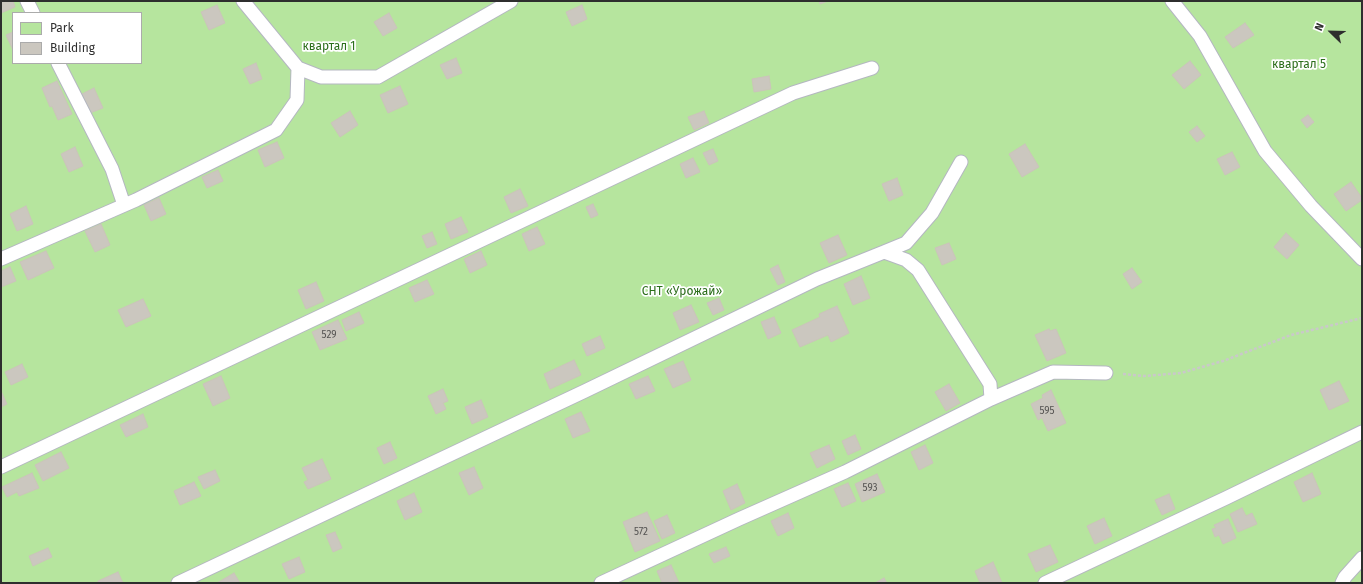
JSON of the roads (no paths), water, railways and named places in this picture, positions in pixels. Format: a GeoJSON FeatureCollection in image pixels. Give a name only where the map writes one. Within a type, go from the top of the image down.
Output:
{"type":"FeatureCollection","features":[{"type":"Feature","properties":{"kind":"lane"},"geometry":{"type":"LineString","coordinates":[[27,1],[32,12]]}},
{"type":"Feature","properties":{"kind":"lane"},"geometry":{"type":"LineString","coordinates":[[243,1],[298,68],[322,77],[378,77],[512,1]]}},
{"type":"Feature","properties":{"kind":"lane"},"geometry":{"type":"LineString","coordinates":[[1172,1],[1200,36],[1264,151],[1311,206],[1362,259]]}},
{"type":"Feature","properties":{"kind":"lane"},"geometry":{"type":"LineString","coordinates":[[59,64],[112,169],[124,205]]}},
{"type":"Feature","properties":{"kind":"lane"},"geometry":{"type":"LineString","coordinates":[[1,260],[124,205],[276,130],[297,100],[298,68]]}},
{"type":"Feature","properties":{"kind":"lane"},"geometry":{"type":"LineString","coordinates":[[1,467],[793,92],[872,68]]}},
{"type":"Feature","properties":{"kind":"lane"},"geometry":{"type":"LineString","coordinates":[[178,583],[578,394],[816,279],[906,243],[932,213],[961,162]]}},
{"type":"Feature","properties":{"kind":"lane"},"geometry":{"type":"LineString","coordinates":[[884,252],[906,260],[918,270],[990,384],[991,399]]}},
{"type":"Feature","properties":{"kind":"lane"},"geometry":{"type":"LineString","coordinates":[[601,583],[845,472],[991,399],[1052,372],[1106,373]]}},
{"type":"Feature","properties":{"kind":"lane"},"geometry":{"type":"LineString","coordinates":[[1045,583],[1233,495],[1362,432]]}},
{"type":"Feature","properties":{"kind":"lane"},"geometry":{"type":"LineString","coordinates":[[1342,583],[1362,558]]}},
{"type":"Feature","properties":{"kind":"park label","name":"квартал 1"},"geometry":{"type":"Point","coordinates":[329,47]}},
{"type":"Feature","properties":{"kind":"park label","name":"квартал 5"},"geometry":{"type":"Point","coordinates":[1299,65]}},
{"type":"Feature","properties":{"kind":"park label","name":"СНТ «Урожай»"},"geometry":{"type":"Point","coordinates":[682,292]}}]}
